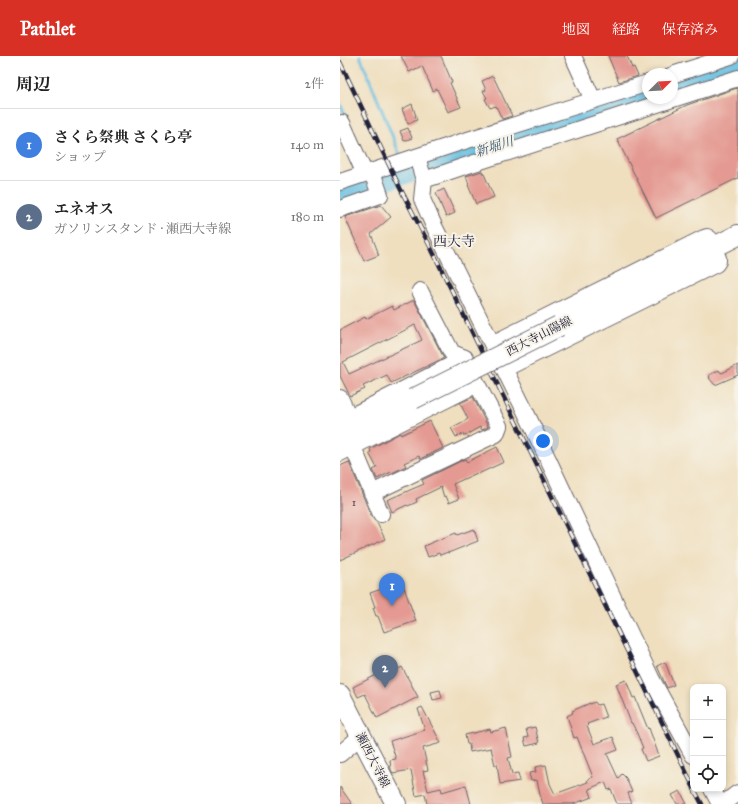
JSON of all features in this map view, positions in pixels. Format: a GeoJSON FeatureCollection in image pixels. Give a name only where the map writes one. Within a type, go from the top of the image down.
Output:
{"type":"FeatureCollection","features":[{"type":"Feature","properties":{"kind":"main road","name":"西大寺山陽線"},"geometry":{"type":"LineString","coordinates":[[344,446],[413,399],[738,236]]}},
{"type":"Feature","properties":{"kind":"main road","name":"瀬西大寺線"},"geometry":{"type":"LineString","coordinates":[[340,695],[396,804]]}},
{"type":"Feature","properties":{"kind":"street"},"geometry":{"type":"LineString","coordinates":[[573,56],[593,100]]}},
{"type":"Feature","properties":{"kind":"street"},"geometry":{"type":"LineString","coordinates":[[678,73],[728,56]]}},
{"type":"Feature","properties":{"kind":"street"},"geometry":{"type":"LineString","coordinates":[[678,94],[738,78]]}},
{"type":"Feature","properties":{"kind":"street"},"geometry":{"type":"LineString","coordinates":[[340,182],[372,179],[421,169],[458,156],[593,100],[642,84]]}},
{"type":"Feature","properties":{"kind":"street"},"geometry":{"type":"LineString","coordinates":[[421,169],[458,156],[642,104]]}},
{"type":"Feature","properties":{"kind":"street"},"geometry":{"type":"LineString","coordinates":[[340,209],[380,195],[342,123]]}},
{"type":"Feature","properties":{"kind":"street"},"geometry":{"type":"LineString","coordinates":[[421,169],[422,199],[434,226],[529,419],[651,678],[690,750]]}},
{"type":"Feature","properties":{"kind":"street"},"geometry":{"type":"LineString","coordinates":[[492,344],[704,238],[707,237],[710,239],[718,258],[716,264],[504,369]]}},
{"type":"Feature","properties":{"kind":"street"},"geometry":{"type":"LineString","coordinates":[[372,493],[496,434],[499,426],[465,358],[452,353],[420,291]]}},
{"type":"Feature","properties":{"kind":"street"},"geometry":{"type":"LineString","coordinates":[[340,398],[345,419],[465,358]]}},
{"type":"Feature","properties":{"kind":"street"},"geometry":{"type":"LineString","coordinates":[[381,514],[372,493],[344,446],[477,384]]}},
{"type":"Feature","properties":{"kind":"street"},"geometry":{"type":"LineString","coordinates":[[340,754],[361,736]]}},
{"type":"Feature","properties":{"kind":"street"},"geometry":{"type":"LineString","coordinates":[[714,792],[720,804]]}},
{"type":"Feature","properties":{"kind":"street"},"geometry":{"type":"LineString","coordinates":[[724,804],[738,794]]}},
{"type":"Feature","properties":{"kind":"building"},"geometry":{"type":"Polygon","coordinates":[[[401,56],[441,56],[452,82],[450,83],[461,107],[448,112],[437,89],[433,91],[422,66],[409,72],[401,56]]]}},
{"type":"Feature","properties":{"kind":"building"},"geometry":{"type":"Polygon","coordinates":[[[608,56],[627,56],[632,68],[634,67],[638,76],[619,82],[608,56]]]}},
{"type":"Feature","properties":{"kind":"building"},"geometry":{"type":"Polygon","coordinates":[[[493,76],[512,116],[502,119],[496,106],[490,108],[485,99],[487,98],[483,91],[486,90],[482,81],[493,76]]]}},
{"type":"Feature","properties":{"kind":"building"},"geometry":{"type":"Polygon","coordinates":[[[737,88],[738,178],[656,218],[617,139],[687,105],[737,88]]]}},
{"type":"Feature","properties":{"kind":"building"},"geometry":{"type":"Polygon","coordinates":[[[412,104],[417,120],[408,124],[402,109],[412,104]]]}},
{"type":"Feature","properties":{"kind":"building"},"geometry":{"type":"Polygon","coordinates":[[[408,128],[412,138],[404,141],[400,131],[408,128]]]}},
{"type":"Feature","properties":{"kind":"building"},"geometry":{"type":"Polygon","coordinates":[[[482,171],[494,197],[476,204],[466,176],[482,171]]]}},
{"type":"Feature","properties":{"kind":"building"},"geometry":{"type":"Polygon","coordinates":[[[444,189],[455,213],[446,217],[436,193],[444,189]]]}},
{"type":"Feature","properties":{"kind":"building"},"geometry":{"type":"Polygon","coordinates":[[[381,205],[391,217],[371,234],[379,255],[364,261],[345,217],[381,205]]]}},
{"type":"Feature","properties":{"kind":"building"},"geometry":{"type":"Polygon","coordinates":[[[414,300],[444,358],[391,383],[387,375],[363,386],[365,389],[350,396],[340,376],[340,330],[365,317],[366,319],[392,306],[394,310],[414,300]],[[415,325],[343,362],[349,374],[422,340],[415,325]]]}},
{"type":"Feature","properties":{"kind":"building"},"geometry":{"type":"Polygon","coordinates":[[[738,365],[738,375],[715,385],[709,378],[709,375],[719,370],[722,373],[738,365]]]}},
{"type":"Feature","properties":{"kind":"building"},"geometry":{"type":"Polygon","coordinates":[[[473,397],[488,427],[482,430],[480,427],[464,436],[463,434],[456,437],[451,428],[468,419],[460,403],[473,397]]]}},
{"type":"Feature","properties":{"kind":"building"},"geometry":{"type":"Polygon","coordinates":[[[430,421],[443,448],[420,459],[419,456],[404,463],[406,466],[377,479],[373,470],[377,468],[369,453],[371,452],[370,449],[400,433],[401,435],[430,421]]]}},
{"type":"Feature","properties":{"kind":"building"},"geometry":{"type":"Polygon","coordinates":[[[497,447],[504,462],[453,484],[459,499],[449,503],[446,496],[444,497],[441,487],[416,499],[417,502],[392,512],[387,500],[424,484],[422,480],[465,459],[467,462],[497,447]]]}},
{"type":"Feature","properties":{"kind":"building"},"geometry":{"type":"Polygon","coordinates":[[[349,462],[372,518],[377,523],[385,539],[340,560],[340,466],[349,462]]]}},
{"type":"Feature","properties":{"kind":"building"},"geometry":{"type":"Polygon","coordinates":[[[474,529],[478,541],[448,553],[440,555],[439,553],[428,557],[424,546],[456,533],[457,535],[474,529]]]}},
{"type":"Feature","properties":{"kind":"building"},"geometry":{"type":"Polygon","coordinates":[[[402,582],[416,621],[384,632],[378,616],[376,616],[373,608],[375,607],[370,593],[402,582]]]}},
{"type":"Feature","properties":{"kind":"building"},"geometry":{"type":"Polygon","coordinates":[[[665,662],[674,685],[667,688],[657,666],[665,662]]]}},
{"type":"Feature","properties":{"kind":"building"},"geometry":{"type":"Polygon","coordinates":[[[394,666],[396,670],[402,667],[418,697],[377,718],[365,694],[358,697],[353,687],[394,666]]]}},
{"type":"Feature","properties":{"kind":"building"},"geometry":{"type":"Polygon","coordinates":[[[626,680],[633,698],[635,697],[648,729],[649,728],[659,756],[646,761],[641,749],[643,748],[631,723],[616,684],[626,680]]]}},
{"type":"Feature","properties":{"kind":"building"},"geometry":{"type":"Polygon","coordinates":[[[440,690],[442,698],[433,700],[431,692],[440,690]]]}},
{"type":"Feature","properties":{"kind":"building"},"geometry":{"type":"Polygon","coordinates":[[[595,702],[597,705],[601,704],[606,717],[587,724],[587,726],[594,744],[613,737],[618,750],[607,754],[618,778],[622,774],[626,778],[632,792],[628,793],[632,804],[617,804],[611,789],[608,790],[605,782],[589,789],[592,797],[573,804],[543,804],[537,780],[531,781],[529,773],[536,772],[535,767],[546,765],[550,784],[555,794],[588,782],[587,780],[593,777],[577,737],[574,738],[567,716],[573,713],[572,711],[595,702]]]}},
{"type":"Feature","properties":{"kind":"building"},"geometry":{"type":"Polygon","coordinates":[[[422,707],[441,743],[423,748],[428,770],[423,771],[428,791],[441,788],[442,792],[466,785],[471,804],[427,804],[425,794],[416,796],[411,770],[393,773],[391,770],[390,760],[396,759],[390,741],[425,730],[418,709],[422,707]]]}},
{"type":"Feature","properties":{"kind":"building"},"geometry":{"type":"Polygon","coordinates":[[[535,727],[539,743],[526,746],[524,738],[528,737],[526,729],[535,727]]]}},
{"type":"Feature","properties":{"kind":"building"},"geometry":{"type":"Polygon","coordinates":[[[506,728],[512,757],[508,758],[512,774],[518,773],[520,781],[500,784],[497,764],[495,765],[491,748],[470,752],[469,744],[467,744],[465,735],[490,729],[491,732],[506,728]]]}},
{"type":"Feature","properties":{"kind":"building"},"geometry":{"type":"Polygon","coordinates":[[[340,787],[352,804],[340,804],[340,787]]]}},
{"type":"Feature","properties":{"kind":"building"},"geometry":{"type":"Polygon","coordinates":[[[680,791],[687,804],[677,804],[672,795],[680,791]]]}},
{"type":"Feature","properties":{"kind":"waterway"},"geometry":{"type":"LineString","coordinates":[[360,56],[400,155]]}},
{"type":"Feature","properties":{"kind":"waterway","name":"新堀川"},"geometry":{"type":"LineString","coordinates":[[678,85],[738,66]]}},
{"type":"Feature","properties":{"kind":"waterway","name":"新堀川"},"geometry":{"type":"LineString","coordinates":[[340,196],[642,97]]}},
{"type":"Feature","properties":{"kind":"waterway"},"geometry":{"type":"LineString","coordinates":[[340,104],[347,118]]}},
{"type":"Feature","properties":{"kind":"waterway","name":"新堀川"},"geometry":{"type":"LineString","coordinates":[[405,168],[407,174]]}},
{"type":"Feature","properties":{"kind":"railway"},"geometry":{"type":"LineString","coordinates":[[340,62],[400,188],[434,254],[690,780]]}},
{"type":"Feature","properties":{"kind":"railway"},"geometry":{"type":"LineString","coordinates":[[696,792],[702,804]]}},
{"type":"Feature","properties":{"kind":"place","name":"さくら祭典 さくら亭"},"geometry":{"type":"Point","coordinates":[392,606]}},
{"type":"Feature","properties":{"kind":"place","name":"エネオス"},"geometry":{"type":"Point","coordinates":[385,688]}},
{"type":"Feature","properties":{"kind":"district","name":"西大寺"},"geometry":{"type":"Point","coordinates":[454,241]}}]}
